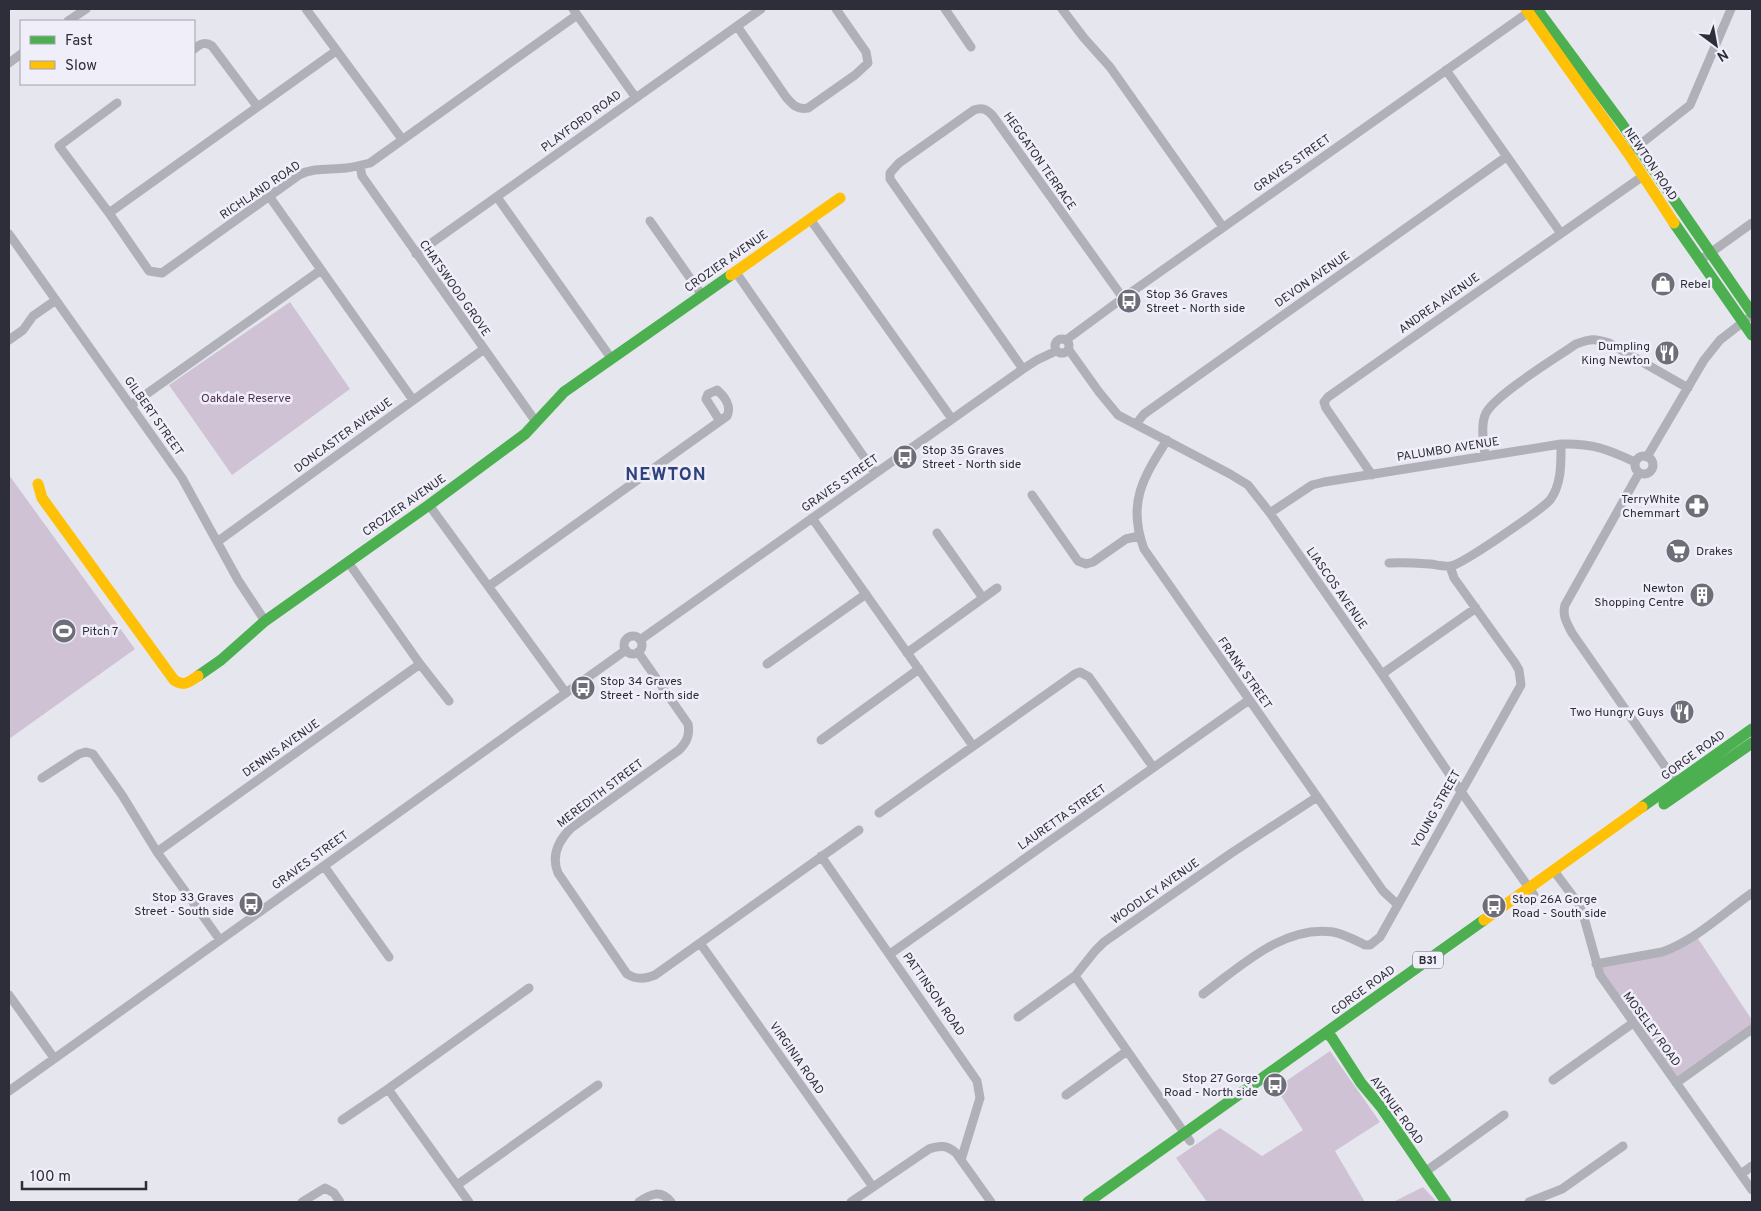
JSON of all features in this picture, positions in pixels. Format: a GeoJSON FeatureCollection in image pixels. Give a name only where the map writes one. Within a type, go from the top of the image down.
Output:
{"type":"FeatureCollection","features":[{"type":"Feature","properties":{"kind":"main road","name":"NEWTON ROAD"},"geometry":{"type":"LineString","coordinates":[[1531,10],[1633,150],[1711,252],[1752,314]]}},
{"type":"Feature","properties":{"kind":"main road","name":"NEWTON ROAD"},"geometry":{"type":"LineString","coordinates":[[1633,150],[1642,176],[1698,261],[1752,335]]}},
{"type":"Feature","properties":{"kind":"main road","name":"CROZIER AVENUE"},"geometry":{"type":"LineString","coordinates":[[38,484],[42,498],[174,680],[180,684],[186,684],[221,660],[265,620],[430,504],[525,434],[564,392],[840,198]]}},
{"type":"Feature","properties":{"kind":"main road","name":"GORGE ROAD"},"geometry":{"type":"LineString","coordinates":[[1680,787],[1752,729]]}},
{"type":"Feature","properties":{"kind":"main road","name":"GORGE ROAD"},"geometry":{"type":"LineString","coordinates":[[1102,1202],[1187,1137],[1556,874],[1680,787],[1752,742]]}},
{"type":"Feature","properties":{"kind":"main road","name":"AVENUE ROAD"},"geometry":{"type":"LineString","coordinates":[[1329,1036],[1361,1083],[1381,1107],[1446,1202]]}},
{"type":"Feature","properties":{"kind":"main road","name":"GORGE ROAD"},"geometry":{"type":"LineString","coordinates":[[1088,1202],[1187,1137]]}},
{"type":"Feature","properties":{"kind":"street"},"geometry":{"type":"LineString","coordinates":[[70,20],[86,9]]}},
{"type":"Feature","properties":{"kind":"street"},"geometry":{"type":"LineString","coordinates":[[306,9],[402,140]]}},
{"type":"Feature","properties":{"kind":"street","name":"PLAYFORD ROAD"},"geometry":{"type":"LineString","coordinates":[[416,254],[761,9]]}},
{"type":"Feature","properties":{"kind":"street"},"geometry":{"type":"LineString","coordinates":[[945,9],[971,47]]}},
{"type":"Feature","properties":{"kind":"street"},"geometry":{"type":"LineString","coordinates":[[1062,9],[1084,38],[1110,67],[1224,227]]}},
{"type":"Feature","properties":{"kind":"street"},"geometry":{"type":"LineString","coordinates":[[1633,150],[1690,105],[1731,9]]}},
{"type":"Feature","properties":{"kind":"street"},"geometry":{"type":"LineString","coordinates":[[737,26],[786,97],[795,107],[801,109],[808,108],[856,75],[868,62],[866,52],[840,10]]}},
{"type":"Feature","properties":{"kind":"street","name":"GRAVES STREET"},"geometry":{"type":"LineString","coordinates":[[1066,340],[1531,10]]}},
{"type":"Feature","properties":{"kind":"street"},"geometry":{"type":"LineString","coordinates":[[575,12],[636,98]]}},
{"type":"Feature","properties":{"kind":"street","name":"RICHLAND ROAD"},"geometry":{"type":"LineString","coordinates":[[117,103],[59,146],[149,272],[162,273],[268,196],[306,172],[360,166],[370,162],[575,12]]}},
{"type":"Feature","properties":{"kind":"street"},"geometry":{"type":"LineString","coordinates":[[195,48],[201,43],[208,43],[212,46],[257,106]]}},
{"type":"Feature","properties":{"kind":"street"},"geometry":{"type":"LineString","coordinates":[[108,213],[336,51]]}},
{"type":"Feature","properties":{"kind":"street"},"geometry":{"type":"LineString","coordinates":[[9,63],[20,55]]}},
{"type":"Feature","properties":{"kind":"street"},"geometry":{"type":"LineString","coordinates":[[1446,70],[1560,232]]}},
{"type":"Feature","properties":{"kind":"street","name":"HEGGATON TERRACE"},"geometry":{"type":"LineString","coordinates":[[1023,369],[890,179],[890,173],[899,163],[974,110],[986,109],[993,116],[1123,298]]}},
{"type":"Feature","properties":{"kind":"street","name":"DEVON AVENUE"},"geometry":{"type":"LineString","coordinates":[[1136,424],[1144,414],[1506,157]]}},
{"type":"Feature","properties":{"kind":"street","name":"CHATSWOOD GROVE"},"geometry":{"type":"LineString","coordinates":[[360,166],[362,176],[536,422]]}},
{"type":"Feature","properties":{"kind":"street","name":"ANDREA AVENUE"},"geometry":{"type":"LineString","coordinates":[[1372,474],[1326,408],[1324,402],[1336,391],[1642,176]]}},
{"type":"Feature","properties":{"kind":"street"},"geometry":{"type":"LineString","coordinates":[[268,196],[413,400]]}},
{"type":"Feature","properties":{"kind":"street"},"geometry":{"type":"LineString","coordinates":[[497,197],[611,358]]}},
{"type":"Feature","properties":{"kind":"street"},"geometry":{"type":"LineString","coordinates":[[810,219],[952,419]]}},
{"type":"Feature","properties":{"kind":"street"},"geometry":{"type":"LineString","coordinates":[[650,221],[702,295]]}},
{"type":"Feature","properties":{"kind":"street"},"geometry":{"type":"LineString","coordinates":[[1698,261],[1752,224]]}},
{"type":"Feature","properties":{"kind":"street","name":"GILBERT STREET"},"geometry":{"type":"LineString","coordinates":[[9,234],[182,478],[238,580],[265,620]]}},
{"type":"Feature","properties":{"kind":"street"},"geometry":{"type":"LineString","coordinates":[[132,405],[321,270]]}},
{"type":"Feature","properties":{"kind":"street"},"geometry":{"type":"LineString","coordinates":[[735,271],[875,473]]}},
{"type":"Feature","properties":{"kind":"street"},"geometry":{"type":"LineString","coordinates":[[9,340],[23,330],[33,316],[56,300]]}},
{"type":"Feature","properties":{"kind":"street"},"geometry":{"type":"LineString","coordinates":[[1647,457],[1704,360],[1720,340],[1752,314]]}},
{"type":"Feature","properties":{"kind":"street"},"geometry":{"type":"LineString","coordinates":[[1061,339],[1066,340],[1070,346],[1069,350],[1063,354],[1056,351],[1056,342],[1061,339]]}},
{"type":"Feature","properties":{"kind":"street"},"geometry":{"type":"LineString","coordinates":[[1485,456],[1484,422],[1486,413],[1497,400],[1576,344],[1588,339],[1609,344],[1688,388]]}},
{"type":"Feature","properties":{"kind":"street","name":"DONCASTER AVENUE"},"geometry":{"type":"LineString","coordinates":[[217,542],[484,349]]}},
{"type":"Feature","properties":{"kind":"street","name":"LIASCOS AVENUE"},"geometry":{"type":"LineString","coordinates":[[1069,350],[1113,410],[1118,414],[1248,485],[1382,674],[1532,892]]}},
{"type":"Feature","properties":{"kind":"street","name":"GRAVES STREET"},"geometry":{"type":"LineString","coordinates":[[640,640],[1023,369],[1056,351]]}},
{"type":"Feature","properties":{"kind":"street"},"geometry":{"type":"LineString","coordinates":[[489,586],[720,421]]}},
{"type":"Feature","properties":{"kind":"street","name":"FRANK STREET"},"geometry":{"type":"LineString","coordinates":[[1167,440],[1144,477],[1140,488],[1136,509],[1139,536],[1144,549],[1383,891],[1398,905]]}},
{"type":"Feature","properties":{"kind":"street"},"geometry":{"type":"LineString","coordinates":[[1389,563],[1406,562],[1450,566],[1466,560],[1536,512],[1550,500],[1560,474],[1561,444]]}},
{"type":"Feature","properties":{"kind":"street","name":"PALUMBO AVENUE"},"geometry":{"type":"LineString","coordinates":[[1270,514],[1312,485],[1324,482],[1561,444],[1592,445],[1609,450],[1635,462]]}},
{"type":"Feature","properties":{"kind":"street"},"geometry":{"type":"LineString","coordinates":[[1638,473],[1635,462],[1639,458],[1647,457]]}},
{"type":"Feature","properties":{"kind":"street"},"geometry":{"type":"LineString","coordinates":[[1638,473],[1646,474],[1651,470],[1652,464],[1647,457]]}},
{"type":"Feature","properties":{"kind":"street"},"geometry":{"type":"LineString","coordinates":[[1638,473],[1565,605],[1563,613],[1572,633],[1680,787]]}},
{"type":"Feature","properties":{"kind":"street"},"geometry":{"type":"LineString","coordinates":[[1032,495],[1078,561],[1086,564],[1093,562],[1126,538],[1139,536]]}},
{"type":"Feature","properties":{"kind":"street"},"geometry":{"type":"LineString","coordinates":[[430,504],[566,693]]}},
{"type":"Feature","properties":{"kind":"street"},"geometry":{"type":"LineString","coordinates":[[812,518],[973,746]]}},
{"type":"Feature","properties":{"kind":"street"},"geometry":{"type":"LineString","coordinates":[[937,533],[983,598]]}},
{"type":"Feature","properties":{"kind":"street"},"geometry":{"type":"LineString","coordinates":[[348,562],[420,664],[449,701]]}},
{"type":"Feature","properties":{"kind":"street"},"geometry":{"type":"LineString","coordinates":[[1382,674],[1476,608],[1454,578],[1450,566]]}},
{"type":"Feature","properties":{"kind":"street"},"geometry":{"type":"LineString","coordinates":[[907,652],[997,588]]}},
{"type":"Feature","properties":{"kind":"street"},"geometry":{"type":"LineString","coordinates":[[767,664],[866,594]]}},
{"type":"Feature","properties":{"kind":"street","name":"YOUNG STREET"},"geometry":{"type":"LineString","coordinates":[[1203,994],[1264,949],[1295,936],[1318,931],[1334,932],[1365,945],[1370,945],[1380,937],[1460,790],[1519,690],[1521,677],[1515,663],[1476,608]]}},
{"type":"Feature","properties":{"kind":"street"},"geometry":{"type":"LineString","coordinates":[[632,636],[640,640],[641,648],[638,652],[632,654],[626,650],[624,644],[627,638],[632,636]]}},
{"type":"Feature","properties":{"kind":"street","name":"GRAVES STREET"},"geometry":{"type":"LineString","coordinates":[[9,1091],[626,650]]}},
{"type":"Feature","properties":{"kind":"street","name":"MEREDITH STREET"},"geometry":{"type":"LineString","coordinates":[[638,652],[688,724],[688,738],[679,750],[571,828],[560,841],[554,856],[555,866],[622,967],[632,977],[644,979],[655,975],[700,943]]}},
{"type":"Feature","properties":{"kind":"street","name":"DENNIS AVENUE"},"geometry":{"type":"LineString","coordinates":[[157,852],[420,664]]}},
{"type":"Feature","properties":{"kind":"street"},"geometry":{"type":"LineString","coordinates":[[821,740],[919,669]]}},
{"type":"Feature","properties":{"kind":"street"},"geometry":{"type":"LineString","coordinates":[[879,813],[1080,672],[1088,677],[1153,767]]}},
{"type":"Feature","properties":{"kind":"street","name":"LAURETTA STREET"},"geometry":{"type":"LineString","coordinates":[[890,954],[1249,700]]}},
{"type":"Feature","properties":{"kind":"street"},"geometry":{"type":"LineString","coordinates":[[42,778],[79,754],[86,752],[92,754],[122,795],[157,852],[220,940]]}},
{"type":"Feature","properties":{"kind":"street","name":"WOODLEY AVENUE"},"geometry":{"type":"LineString","coordinates":[[1018,1017],[1075,976],[1104,942],[1230,854],[1317,797]]}},
{"type":"Feature","properties":{"kind":"street"},"geometry":{"type":"LineString","coordinates":[[700,943],[859,830]]}},
{"type":"Feature","properties":{"kind":"street","name":"PATTINSON ROAD"},"geometry":{"type":"LineString","coordinates":[[821,856],[977,1080],[980,1098],[961,1160]]}},
{"type":"Feature","properties":{"kind":"street"},"geometry":{"type":"LineString","coordinates":[[324,866],[388,957]]}},
{"type":"Feature","properties":{"kind":"street","name":"MOSELEY ROAD"},"geometry":{"type":"LineString","coordinates":[[1556,874],[1578,903],[1583,914],[1596,964],[1607,987],[1752,1190]]}},
{"type":"Feature","properties":{"kind":"street"},"geometry":{"type":"LineString","coordinates":[[1596,964],[1672,948],[1712,923],[1752,893]]}},
{"type":"Feature","properties":{"kind":"street","name":"VIRGINIA ROAD"},"geometry":{"type":"LineString","coordinates":[[700,943],[873,1187]]}},
{"type":"Feature","properties":{"kind":"street"},"geometry":{"type":"LineString","coordinates":[[1075,976],[1187,1137]]}},
{"type":"Feature","properties":{"kind":"street"},"geometry":{"type":"LineString","coordinates":[[342,1120],[388,1090],[529,988]]}},
{"type":"Feature","properties":{"kind":"street"},"geometry":{"type":"LineString","coordinates":[[9,995],[54,1058]]}},
{"type":"Feature","properties":{"kind":"street"},"geometry":{"type":"LineString","coordinates":[[1553,1080],[1633,1023]]}},
{"type":"Feature","properties":{"kind":"street"},"geometry":{"type":"LineString","coordinates":[[1676,1083],[1752,1029]]}},
{"type":"Feature","properties":{"kind":"street"},"geometry":{"type":"LineString","coordinates":[[1066,1094],[1127,1051]]}},
{"type":"Feature","properties":{"kind":"street"},"geometry":{"type":"LineString","coordinates":[[457,1185],[598,1085]]}},
{"type":"Feature","properties":{"kind":"street"},"geometry":{"type":"LineString","coordinates":[[388,1090],[469,1202]]}},
{"type":"Feature","properties":{"kind":"street"},"geometry":{"type":"LineString","coordinates":[[1425,1172],[1504,1116]]}},
{"type":"Feature","properties":{"kind":"street"},"geometry":{"type":"LineString","coordinates":[[851,1202],[928,1149],[937,1146],[951,1148],[991,1202]]}},
{"type":"Feature","properties":{"kind":"street"},"geometry":{"type":"LineString","coordinates":[[1529,1202],[1562,1189],[1622,1146]]}},
{"type":"Feature","properties":{"kind":"street"},"geometry":{"type":"LineString","coordinates":[[1741,1174],[1752,1166]]}},
{"type":"Feature","properties":{"kind":"street"},"geometry":{"type":"LineString","coordinates":[[302,1202],[325,1188],[334,1193],[340,1202]]}},
{"type":"Feature","properties":{"kind":"street"},"geometry":{"type":"LineString","coordinates":[[639,1202],[649,1195],[658,1193],[667,1197],[671,1202]]}},
{"type":"Feature","properties":{"kind":"green space","name":"Oakdale Reserve"},"geometry":{"type":"Polygon","coordinates":[[[290,302],[350,389],[232,475],[169,385],[290,302]]]}},
{"type":"Feature","properties":{"kind":"green space"},"geometry":{"type":"Polygon","coordinates":[[[9,475],[135,649],[9,739],[9,475]]]}},
{"type":"Feature","properties":{"kind":"green space"},"geometry":{"type":"Polygon","coordinates":[[[1697,937],[1752,1020],[1752,1024],[1677,1079],[1612,989],[1600,967],[1697,937]]]}},
{"type":"Feature","properties":{"kind":"green space"},"geometry":{"type":"Polygon","coordinates":[[[1330,1051],[1380,1122],[1335,1151],[1365,1202],[1207,1202],[1176,1158],[1220,1128],[1262,1156],[1303,1130],[1276,1088],[1330,1051]]]}},
{"type":"Feature","properties":{"kind":"green space"},"geometry":{"type":"Polygon","coordinates":[[[1423,1187],[1437,1202],[1393,1202],[1423,1187]]]}},
{"type":"Feature","properties":{"kind":"traffic: fast"},"geometry":{"type":"LineString","coordinates":[[1537,9],[1622,124],[1752,313]]}},
{"type":"Feature","properties":{"kind":"traffic: fast"},"geometry":{"type":"LineString","coordinates":[[1674,223],[1752,335]]}},
{"type":"Feature","properties":{"kind":"traffic: fast"},"geometry":{"type":"LineString","coordinates":[[198,676],[221,660],[265,621],[429,505],[525,434],[564,392],[731,275]]}},
{"type":"Feature","properties":{"kind":"traffic: fast"},"geometry":{"type":"LineString","coordinates":[[1642,807],[1752,729]]}},
{"type":"Feature","properties":{"kind":"traffic: fast"},"geometry":{"type":"LineString","coordinates":[[1664,804],[1752,743]]}},
{"type":"Feature","properties":{"kind":"traffic: fast"},"geometry":{"type":"LineString","coordinates":[[1088,1202],[1484,920]]}},
{"type":"Feature","properties":{"kind":"traffic: fast"},"geometry":{"type":"LineString","coordinates":[[1327,1033],[1361,1083],[1381,1107],[1446,1202]]}},
{"type":"Feature","properties":{"kind":"traffic: slow"},"geometry":{"type":"LineString","coordinates":[[1526,9],[1628,153],[1674,223]]}},
{"type":"Feature","properties":{"kind":"traffic: slow"},"geometry":{"type":"LineString","coordinates":[[731,275],[840,198]]}},
{"type":"Feature","properties":{"kind":"traffic: slow"},"geometry":{"type":"LineString","coordinates":[[38,484],[42,498],[174,680],[184,683],[198,676]]}},
{"type":"Feature","properties":{"kind":"traffic: slow"},"geometry":{"type":"LineString","coordinates":[[1484,920],[1642,807]]}},
{"type":"Feature","properties":{"kind":"place","name":"Rebel"},"geometry":{"type":"Point","coordinates":[1663,284]}},
{"type":"Feature","properties":{"kind":"place","name":"Stop 36 Graves Street - North side"},"geometry":{"type":"Point","coordinates":[1129,301]}},
{"type":"Feature","properties":{"kind":"place","name":"Dumpling King Newton"},"geometry":{"type":"Point","coordinates":[1667,353]}},
{"type":"Feature","properties":{"kind":"place","name":"Stop 35 Graves Street - North side"},"geometry":{"type":"Point","coordinates":[905,457]}},
{"type":"Feature","properties":{"kind":"place","name":"TerryWhite Chemmart"},"geometry":{"type":"Point","coordinates":[1697,506]}},
{"type":"Feature","properties":{"kind":"place","name":"Drakes"},"geometry":{"type":"Point","coordinates":[1678,551]}},
{"type":"Feature","properties":{"kind":"place","name":"Newton Shopping Centre"},"geometry":{"type":"Point","coordinates":[1702,595]}},
{"type":"Feature","properties":{"kind":"place","name":"Pitch 7"},"geometry":{"type":"Point","coordinates":[64,631]}},
{"type":"Feature","properties":{"kind":"place","name":"Stop 34 Graves Street - North side"},"geometry":{"type":"Point","coordinates":[583,688]}},
{"type":"Feature","properties":{"kind":"place","name":"Two Hungry Guys"},"geometry":{"type":"Point","coordinates":[1682,712]}},
{"type":"Feature","properties":{"kind":"place","name":"Stop 33 Graves Street - South side"},"geometry":{"type":"Point","coordinates":[251,904]}},
{"type":"Feature","properties":{"kind":"place","name":"Stop 26A Gorge Road - South side"},"geometry":{"type":"Point","coordinates":[1494,906]}},
{"type":"Feature","properties":{"kind":"place","name":"Stop 27 Gorge Road - North side"},"geometry":{"type":"Point","coordinates":[1275,1085]}},
{"type":"Feature","properties":{"kind":"district","name":"NEWTON"},"geometry":{"type":"Point","coordinates":[666,474]}}]}
